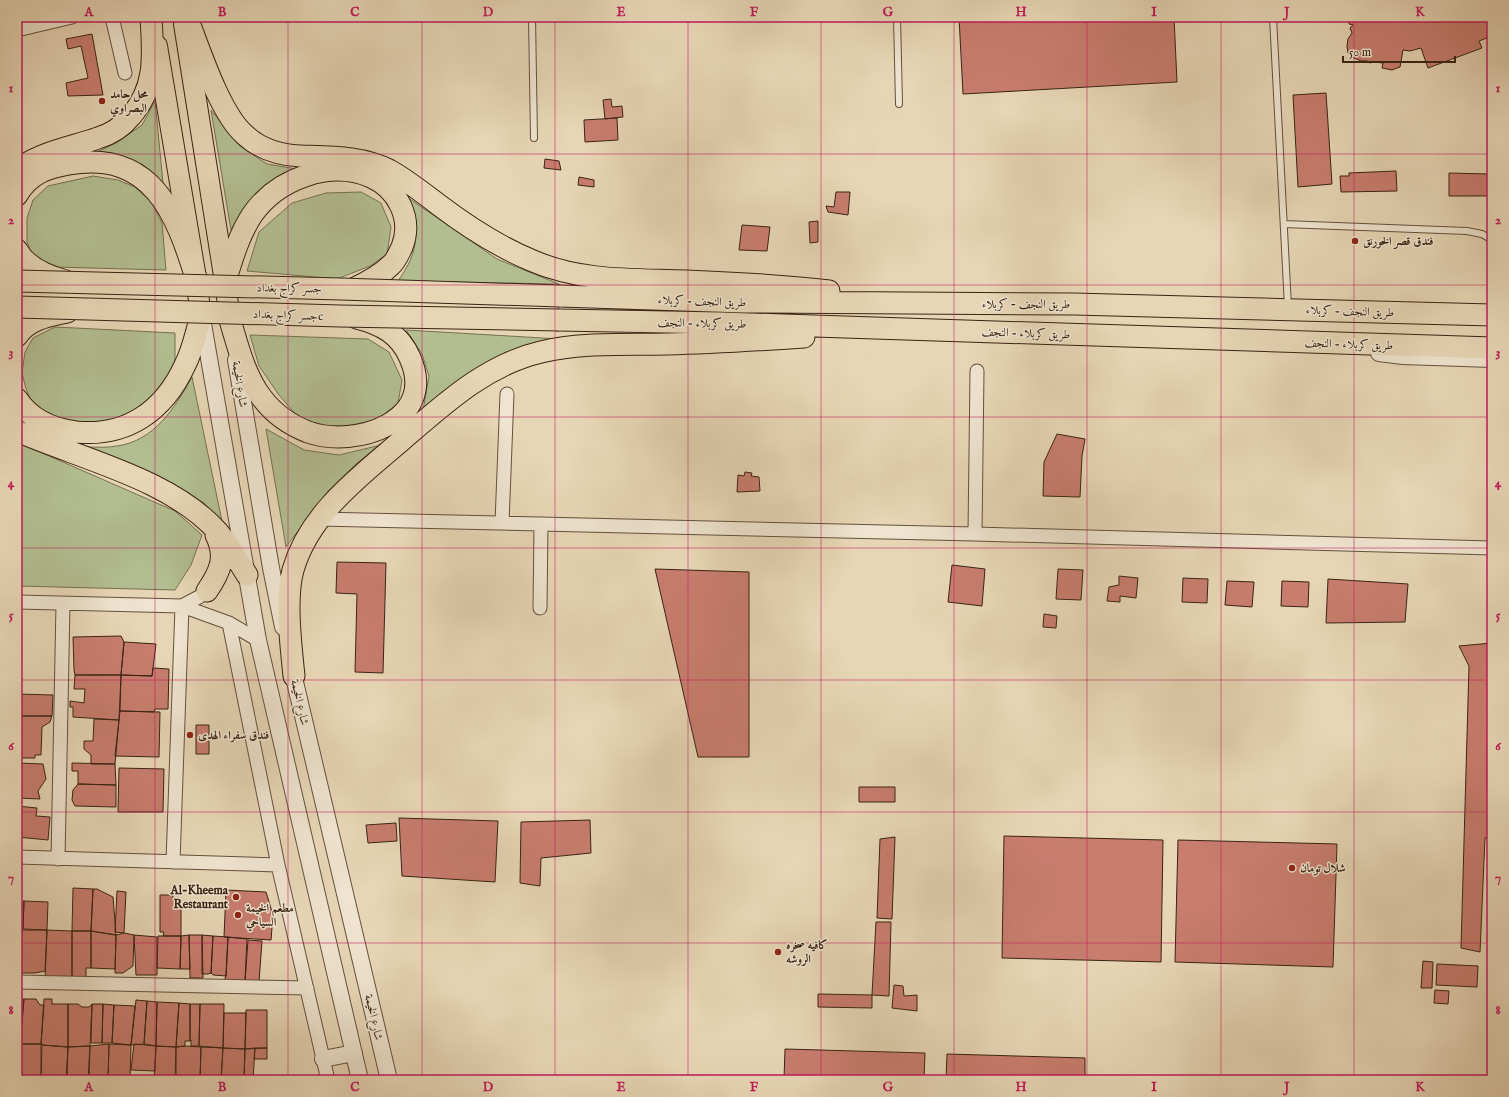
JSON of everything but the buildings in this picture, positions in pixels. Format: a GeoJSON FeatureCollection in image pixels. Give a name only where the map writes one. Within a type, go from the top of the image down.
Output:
{"type":"FeatureCollection","features":[{"type":"Feature","properties":{"kind":"highway"},"geometry":{"type":"LineString","coordinates":[[17,171],[34,160],[49,153],[100,138],[125,123],[141,103],[148,88],[152,69],[152,17]]}},
{"type":"Feature","properties":{"kind":"highway"},"geometry":{"type":"LineString","coordinates":[[187,17],[209,73],[225,106],[235,124],[256,144],[271,151],[284,154],[343,158],[374,164],[389,170],[482,235],[510,251],[534,262],[574,274],[594,277],[733,282],[795,287],[929,303]]}},
{"type":"Feature","properties":{"kind":"highway"},"geometry":{"type":"LineString","coordinates":[[17,196],[28,180],[37,173],[60,165],[95,162],[115,164],[126,168],[148,182],[160,195],[170,211],[188,253],[196,278]]}},
{"type":"Feature","properties":{"kind":"highway"},"geometry":{"type":"LineString","coordinates":[[225,282],[236,248],[252,215],[261,204],[290,182],[301,177],[324,172],[348,172],[370,177],[388,188],[395,196],[403,211],[406,228],[405,239],[392,265],[368,283],[353,289]]}},
{"type":"Feature","properties":{"kind":"highway"},"geometry":{"type":"LineString","coordinates":[[17,250],[27,263],[51,277],[85,284]]}},
{"type":"Feature","properties":{"kind":"highway","name":"جسر كراج بغداد"},"geometry":{"type":"LineString","coordinates":[[17,281],[85,284],[353,289],[560,296]]}},
{"type":"Feature","properties":{"kind":"highway","name":"طريق النجف - کربلاء"},"geometry":{"type":"LineString","coordinates":[[560,296],[744,302],[1074,304],[1492,315]]}},
{"type":"Feature","properties":{"kind":"highway","name":"جسر كراج بغدادc"},"geometry":{"type":"LineString","coordinates":[[17,307],[559,320]]}},
{"type":"Feature","properties":{"kind":"highway"},"geometry":{"type":"LineString","coordinates":[[17,336],[25,327],[40,318],[86,309]]}},
{"type":"Feature","properties":{"kind":"highway"},"geometry":{"type":"LineString","coordinates":[[17,399],[21,405],[34,417],[48,425],[60,429],[94,433],[106,432],[121,428],[146,415],[158,405],[172,388],[186,364],[201,316]]}},
{"type":"Feature","properties":{"kind":"highway"},"geometry":{"type":"LineString","coordinates":[[230,320],[242,360],[251,381],[262,398],[274,412],[287,421],[309,432],[335,437],[365,434],[387,426],[397,420],[411,402],[415,388],[416,376],[413,364],[402,343],[394,334],[384,327],[371,321],[353,316]]}},
{"type":"Feature","properties":{"kind":"highway","name":"طريق کربلاء - النجف"},"geometry":{"type":"LineString","coordinates":[[559,320],[721,323],[1492,348]]}},
{"type":"Feature","properties":{"kind":"highway"},"geometry":{"type":"LineString","coordinates":[[294,676],[290,622],[292,571],[301,547],[319,519],[330,505],[357,478],[467,386],[503,365],[542,351],[581,345],[768,340],[928,330]]}},
{"type":"Feature","properties":{"kind":"highway"},"geometry":{"type":"LineString","coordinates":[[17,431],[103,464],[174,496],[207,521],[219,533],[247,575]]}},
{"type":"Feature","properties":{"kind":"highway"},"geometry":{"type":"LineString","coordinates":[[207,521],[222,548],[222,557],[215,579],[207,591]]}},
{"type":"Feature","properties":{"kind":"main road"},"geometry":{"type":"LineString","coordinates":[[152,17],[196,278],[201,316]]}},
{"type":"Feature","properties":{"kind":"main road"},"geometry":{"type":"LineString","coordinates":[[183,17],[230,320]]}},
{"type":"Feature","properties":{"kind":"street"},"geometry":{"type":"LineString","coordinates":[[17,30],[39,21],[72,17]]}},
{"type":"Feature","properties":{"kind":"street"},"geometry":{"type":"LineString","coordinates":[[112,17],[125,73]]}},
{"type":"Feature","properties":{"kind":"street"},"geometry":{"type":"LineString","coordinates":[[201,316],[258,640],[360,1080]]}},
{"type":"Feature","properties":{"kind":"street","name":"شارع الخيمة"},"geometry":{"type":"LineString","coordinates":[[230,320],[271,568],[294,676],[389,1080]]}},
{"type":"Feature","properties":{"kind":"street"},"geometry":{"type":"LineString","coordinates":[[1342,344],[1383,354],[1492,359]]}},
{"type":"Feature","properties":{"kind":"street"},"geometry":{"type":"LineString","coordinates":[[975,534],[977,370]]}},
{"type":"Feature","properties":{"kind":"street"},"geometry":{"type":"LineString","coordinates":[[502,523],[507,394]]}},
{"type":"Feature","properties":{"kind":"street"},"geometry":{"type":"LineString","coordinates":[[319,519],[975,534],[1492,548]]}},
{"type":"Feature","properties":{"kind":"street"},"geometry":{"type":"LineString","coordinates":[[182,606],[207,591],[228,573],[236,546],[237,524]]}},
{"type":"Feature","properties":{"kind":"street"},"geometry":{"type":"LineString","coordinates":[[540,608],[541,524]]}},
{"type":"Feature","properties":{"kind":"street"},"geometry":{"type":"LineString","coordinates":[[17,602],[182,606],[229,623],[258,640]]}},
{"type":"Feature","properties":{"kind":"street"},"geometry":{"type":"LineString","coordinates":[[58,859],[63,604]]}},
{"type":"Feature","properties":{"kind":"street"},"geometry":{"type":"LineString","coordinates":[[173,862],[182,606]]}},
{"type":"Feature","properties":{"kind":"street"},"geometry":{"type":"LineString","coordinates":[[229,623],[278,865],[328,1080]]}},
{"type":"Feature","properties":{"kind":"street"},"geometry":{"type":"LineString","coordinates":[[17,857],[278,865]]}},
{"type":"Feature","properties":{"kind":"street"},"geometry":{"type":"LineString","coordinates":[[17,982],[306,988]]}},
{"type":"Feature","properties":{"kind":"street"},"geometry":{"type":"LineString","coordinates":[[323,1059],[354,1053]]}},
{"type":"Feature","properties":{"kind":"lane"},"geometry":{"type":"LineString","coordinates":[[532,17],[534,138]]}},
{"type":"Feature","properties":{"kind":"lane"},"geometry":{"type":"LineString","coordinates":[[897,17],[899,104]]}},
{"type":"Feature","properties":{"kind":"lane"},"geometry":{"type":"LineString","coordinates":[[1273,17],[1288,310]]}},
{"type":"Feature","properties":{"kind":"lane"},"geometry":{"type":"LineString","coordinates":[[1284,224],[1467,231],[1482,234],[1492,240]]}},
{"type":"Feature","properties":{"kind":"green space"},"geometry":{"type":"Polygon","coordinates":[[[155,101],[163,183],[155,176],[137,167],[86,157],[116,143],[142,125],[155,101]]]}},
{"type":"Feature","properties":{"kind":"green space"},"geometry":{"type":"Polygon","coordinates":[[[211,110],[240,146],[267,164],[303,170],[264,188],[247,205],[231,230],[211,110]]]}},
{"type":"Feature","properties":{"kind":"green space"},"geometry":{"type":"Polygon","coordinates":[[[93,176],[118,180],[135,187],[152,203],[162,223],[166,270],[52,267],[34,258],[27,242],[27,218],[33,200],[48,186],[93,176]]]}},
{"type":"Feature","properties":{"kind":"green space"},"geometry":{"type":"Polygon","coordinates":[[[361,192],[381,203],[391,227],[387,254],[370,266],[337,279],[247,271],[259,232],[292,203],[326,193],[361,192]]]}},
{"type":"Feature","properties":{"kind":"green space"},"geometry":{"type":"Polygon","coordinates":[[[407,197],[497,259],[559,284],[398,281],[411,259],[414,250],[415,231],[407,197]]]}},
{"type":"Feature","properties":{"kind":"green space"},"geometry":{"type":"Polygon","coordinates":[[[55,327],[175,333],[175,364],[156,396],[126,416],[108,421],[87,423],[58,419],[35,409],[26,389],[22,373],[25,352],[33,338],[55,327]]]}},
{"type":"Feature","properties":{"kind":"green space"},"geometry":{"type":"Polygon","coordinates":[[[406,330],[560,339],[506,352],[468,376],[422,416],[429,376],[422,354],[406,330]]]}},
{"type":"Feature","properties":{"kind":"green space"},"geometry":{"type":"Polygon","coordinates":[[[250,335],[368,339],[389,352],[402,380],[398,403],[378,419],[347,426],[320,426],[297,416],[279,395],[259,366],[250,335]]]}},
{"type":"Feature","properties":{"kind":"green space"},"geometry":{"type":"Polygon","coordinates":[[[192,377],[223,526],[204,503],[167,482],[86,447],[117,446],[130,443],[153,430],[171,411],[192,377]]]}},
{"type":"Feature","properties":{"kind":"green space"},"geometry":{"type":"Polygon","coordinates":[[[266,429],[304,450],[339,455],[381,445],[357,463],[324,496],[286,547],[266,429]]]}},
{"type":"Feature","properties":{"kind":"green space"},"geometry":{"type":"Polygon","coordinates":[[[17,442],[175,511],[202,535],[191,565],[175,590],[17,586],[17,442]]]}},
{"type":"Feature","properties":{"kind":"place","name":"محل حامد البصراوي"},"geometry":{"type":"Point","coordinates":[102,101]}},
{"type":"Feature","properties":{"kind":"place","name":"فندق قصر الخورنق"},"geometry":{"type":"Point","coordinates":[1355,241]}},
{"type":"Feature","properties":{"kind":"place","name":"فندق سفراء الهدى"},"geometry":{"type":"Point","coordinates":[190,735]}},
{"type":"Feature","properties":{"kind":"place","name":"شلال تومان"},"geometry":{"type":"Point","coordinates":[1292,868]}},
{"type":"Feature","properties":{"kind":"place","name":"Al-Kheema Restaurant"},"geometry":{"type":"Point","coordinates":[236,897]}},
{"type":"Feature","properties":{"kind":"place","name":"مطعم الخيمة السياحي"},"geometry":{"type":"Point","coordinates":[238,915]}},
{"type":"Feature","properties":{"kind":"place","name":"كافيه صخره الروشه"},"geometry":{"type":"Point","coordinates":[778,952]}}]}
